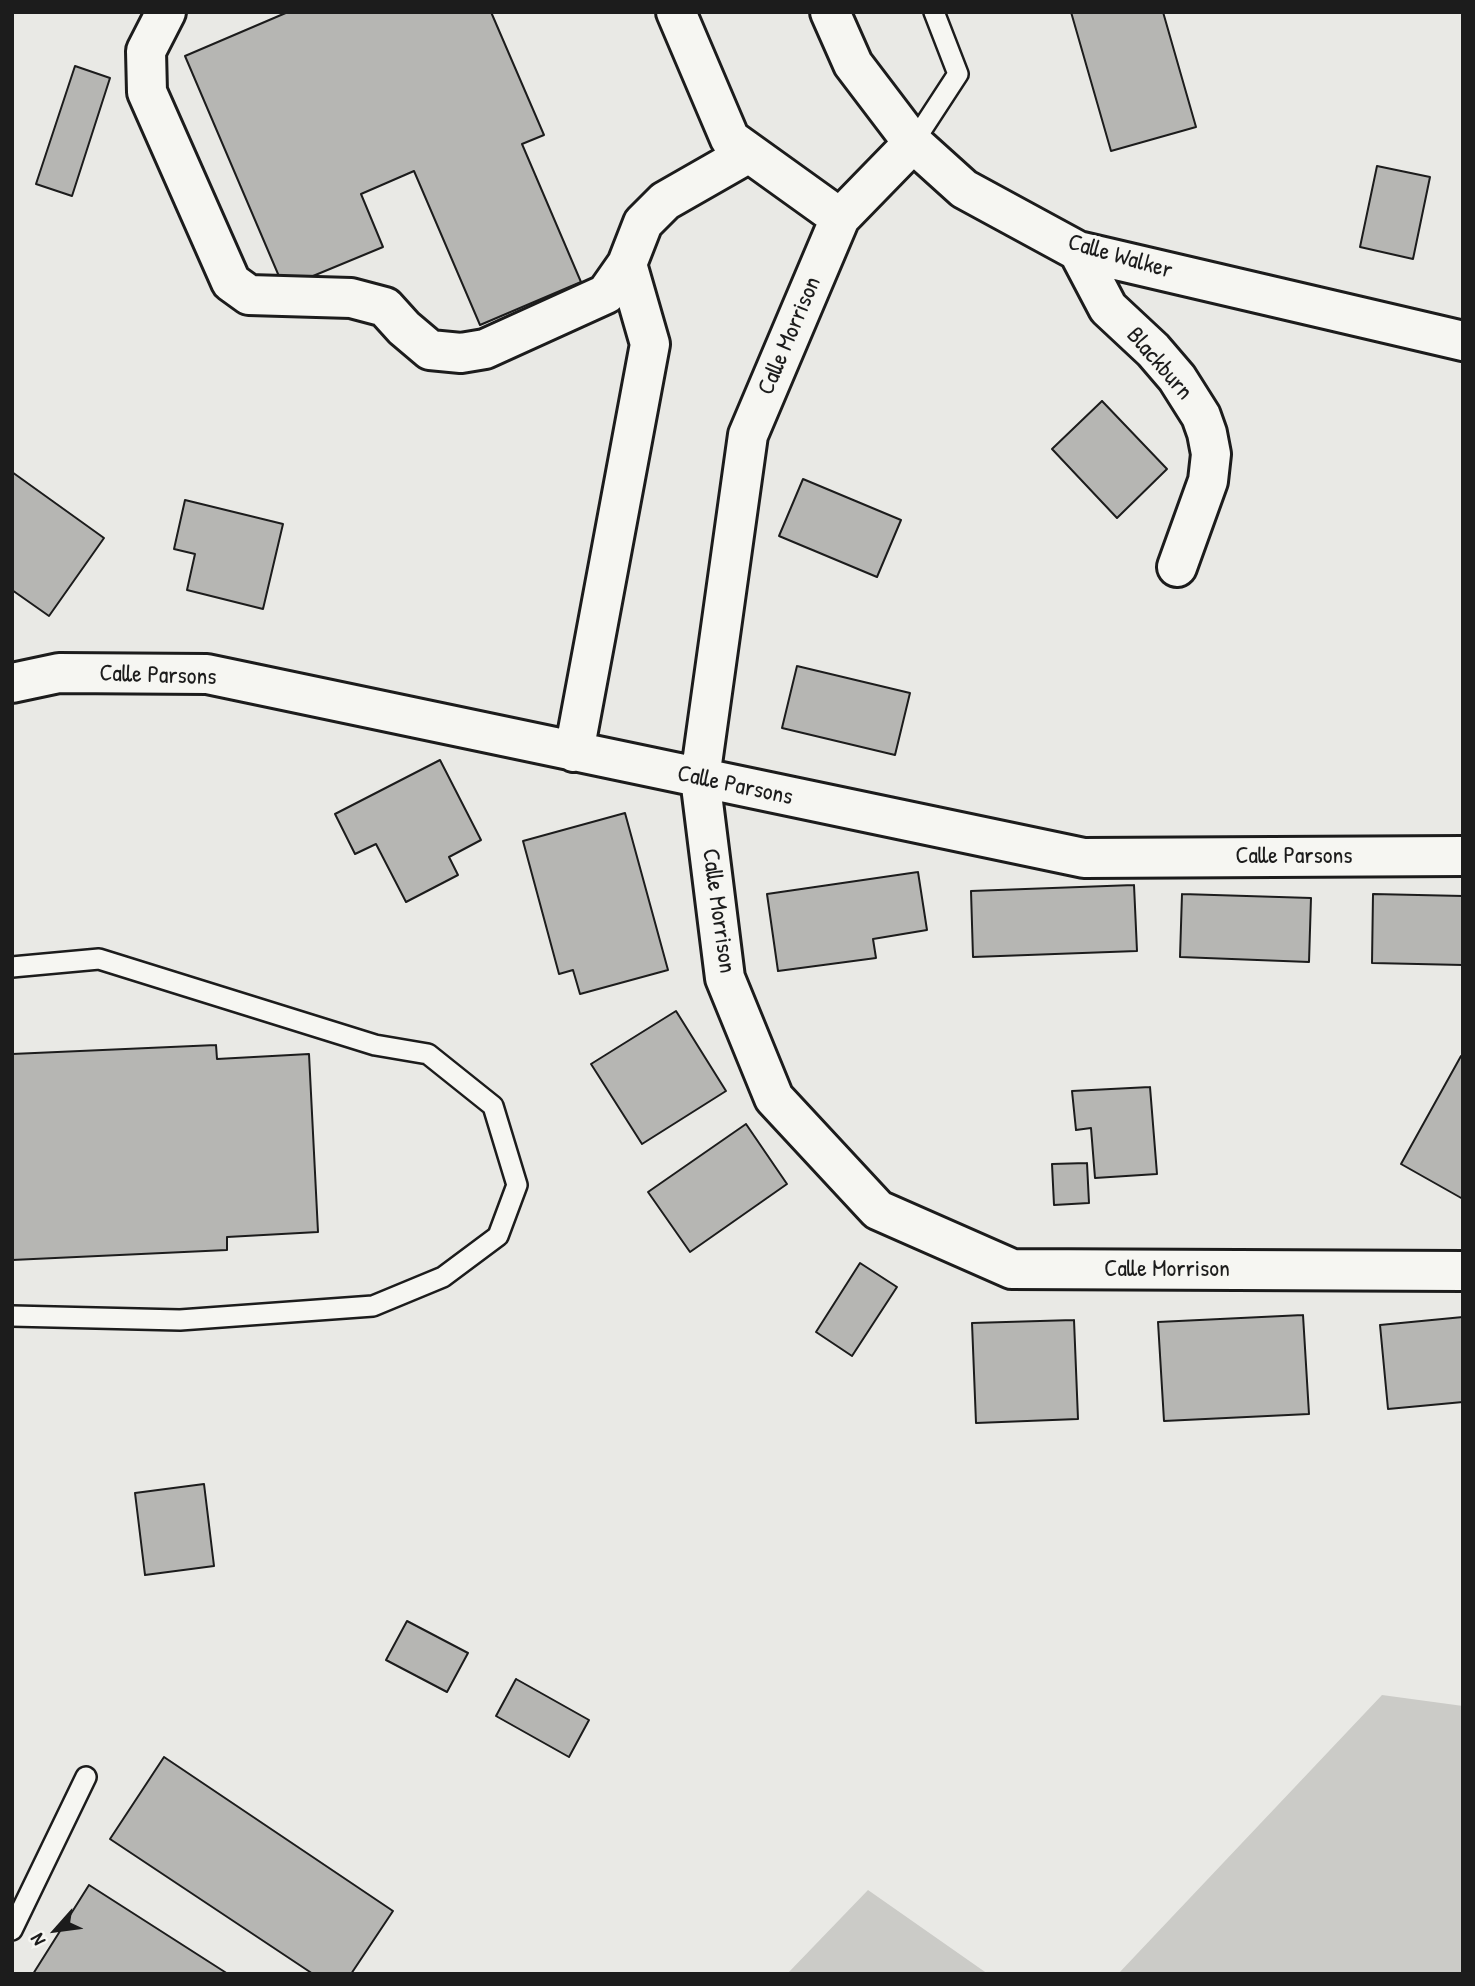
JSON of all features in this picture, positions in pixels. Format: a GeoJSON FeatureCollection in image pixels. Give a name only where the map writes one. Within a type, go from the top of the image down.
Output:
{"type":"FeatureCollection","features":[{"type":"Feature","properties":{"kind":"street"},"geometry":{"type":"LineString","coordinates":[[166,12],[146,51],[147,92],[231,282],[249,295],[352,298],[385,307],[430,350],[461,353],[485,349],[606,295],[627,264],[643,223],[665,201],[749,153]]}},
{"type":"Feature","properties":{"kind":"street"},"geometry":{"type":"LineString","coordinates":[[676,12],[730,139],[840,218]]}},
{"type":"Feature","properties":{"kind":"street","name":"Calle Walker"},"geometry":{"type":"LineString","coordinates":[[830,12],[853,64],[913,143],[964,189],[1078,251],[1463,341]]}},
{"type":"Feature","properties":{"kind":"street","name":"Calle Morrison"},"geometry":{"type":"LineString","coordinates":[[913,143],[840,218],[748,435],[700,778],[725,978],[774,1098],[878,1210],[1012,1269],[1463,1271]]}},
{"type":"Feature","properties":{"kind":"street","name":"Blackburn"},"geometry":{"type":"LineString","coordinates":[[1078,251],[1108,308],[1153,350],[1177,378],[1201,416],[1211,454],[1208,481],[1177,567]]}},
{"type":"Feature","properties":{"kind":"street"},"geometry":{"type":"LineString","coordinates":[[574,752],[650,344],[627,264]]}},
{"type":"Feature","properties":{"kind":"street","name":"Calle Parsons"},"geometry":{"type":"LineString","coordinates":[[12,683],[59,673],[207,674],[1084,858],[1463,856]]}},
{"type":"Feature","properties":{"kind":"lane"},"geometry":{"type":"LineString","coordinates":[[913,143],[958,74],[934,12]]}},
{"type":"Feature","properties":{"kind":"lane"},"geometry":{"type":"LineString","coordinates":[[12,967],[99,958],[375,1045],[428,1055],[492,1106],[517,1185],[498,1236],[443,1277],[373,1306],[180,1320],[12,1316]]}},
{"type":"Feature","properties":{"kind":"lane"},"geometry":{"type":"LineString","coordinates":[[12,1930],[86,1777]]}},
{"type":"Feature","properties":{"kind":"shaded area"},"geometry":{"type":"Polygon","coordinates":[[[1382,1695],[1463,1706],[1463,1974],[1118,1974],[1382,1695]]]}},
{"type":"Feature","properties":{"kind":"shaded area"},"geometry":{"type":"Polygon","coordinates":[[[868,1890],[988,1974],[787,1974],[868,1890]]]}},
{"type":"Feature","properties":{"kind":"building"},"geometry":{"type":"Polygon","coordinates":[[[288,12],[491,12],[544,135],[522,144],[581,282],[480,325],[414,171],[361,194],[383,247],[284,288],[185,56],[288,12]]]}},
{"type":"Feature","properties":{"kind":"building"},"geometry":{"type":"Polygon","coordinates":[[[1071,12],[1163,12],[1196,127],[1111,151],[1071,12]]]}},
{"type":"Feature","properties":{"kind":"building"},"geometry":{"type":"Polygon","coordinates":[[[75,66],[110,78],[72,196],[36,184],[75,66]]]}},
{"type":"Feature","properties":{"kind":"building"},"geometry":{"type":"Polygon","coordinates":[[[1377,166],[1430,177],[1413,259],[1360,247],[1377,166]]]}},
{"type":"Feature","properties":{"kind":"building"},"geometry":{"type":"Polygon","coordinates":[[[1102,401],[1167,469],[1117,518],[1052,449],[1102,401]]]}},
{"type":"Feature","properties":{"kind":"building"},"geometry":{"type":"Polygon","coordinates":[[[12,472],[104,538],[49,616],[12,590],[12,472]]]}},
{"type":"Feature","properties":{"kind":"building"},"geometry":{"type":"Polygon","coordinates":[[[803,479],[901,520],[877,577],[779,536],[803,479]]]}},
{"type":"Feature","properties":{"kind":"building"},"geometry":{"type":"Polygon","coordinates":[[[185,500],[283,524],[263,609],[187,590],[195,554],[174,549],[185,500]]]}},
{"type":"Feature","properties":{"kind":"building"},"geometry":{"type":"Polygon","coordinates":[[[797,666],[910,693],[895,755],[782,728],[797,666]]]}},
{"type":"Feature","properties":{"kind":"building"},"geometry":{"type":"Polygon","coordinates":[[[440,760],[481,840],[449,857],[458,875],[406,902],[376,844],[355,854],[335,814],[440,760]]]}},
{"type":"Feature","properties":{"kind":"building"},"geometry":{"type":"Polygon","coordinates":[[[625,813],[668,970],[580,994],[573,970],[559,974],[523,841],[625,813]]]}},
{"type":"Feature","properties":{"kind":"building"},"geometry":{"type":"Polygon","coordinates":[[[918,872],[927,930],[873,939],[876,958],[778,971],[767,894],[918,872]]]}},
{"type":"Feature","properties":{"kind":"building"},"geometry":{"type":"Polygon","coordinates":[[[1134,885],[1137,951],[973,957],[971,891],[1134,885]]]}},
{"type":"Feature","properties":{"kind":"building"},"geometry":{"type":"Polygon","coordinates":[[[1182,894],[1311,898],[1309,962],[1180,957],[1182,894]]]}},
{"type":"Feature","properties":{"kind":"building"},"geometry":{"type":"Polygon","coordinates":[[[1373,894],[1463,896],[1463,965],[1372,963],[1373,894]]]}},
{"type":"Feature","properties":{"kind":"building"},"geometry":{"type":"Polygon","coordinates":[[[676,1011],[726,1091],[642,1144],[591,1064],[676,1011]]]}},
{"type":"Feature","properties":{"kind":"building"},"geometry":{"type":"Polygon","coordinates":[[[216,1045],[217,1059],[309,1054],[318,1232],[227,1237],[227,1250],[12,1260],[12,1054],[216,1045]]]}},
{"type":"Feature","properties":{"kind":"building"},"geometry":{"type":"Polygon","coordinates":[[[1461,1056],[1463,1057],[1463,1199],[1401,1164],[1461,1056]]]}},
{"type":"Feature","properties":{"kind":"building"},"geometry":{"type":"Polygon","coordinates":[[[1150,1087],[1157,1174],[1095,1178],[1091,1128],[1076,1130],[1072,1091],[1150,1087]]]}},
{"type":"Feature","properties":{"kind":"building"},"geometry":{"type":"Polygon","coordinates":[[[746,1124],[787,1184],[690,1252],[648,1192],[746,1124]]]}},
{"type":"Feature","properties":{"kind":"building"},"geometry":{"type":"Polygon","coordinates":[[[1087,1163],[1089,1203],[1054,1205],[1052,1164],[1087,1163]]]}},
{"type":"Feature","properties":{"kind":"building"},"geometry":{"type":"Polygon","coordinates":[[[860,1263],[897,1287],[852,1356],[816,1332],[860,1263]]]}},
{"type":"Feature","properties":{"kind":"building"},"geometry":{"type":"Polygon","coordinates":[[[1303,1315],[1309,1414],[1164,1421],[1158,1322],[1303,1315]]]}},
{"type":"Feature","properties":{"kind":"building"},"geometry":{"type":"Polygon","coordinates":[[[1463,1317],[1463,1402],[1388,1409],[1380,1325],[1463,1317]]]}},
{"type":"Feature","properties":{"kind":"building"},"geometry":{"type":"Polygon","coordinates":[[[1074,1320],[1078,1419],[976,1423],[972,1323],[1074,1320]]]}},
{"type":"Feature","properties":{"kind":"building"},"geometry":{"type":"Polygon","coordinates":[[[204,1484],[214,1566],[145,1575],[135,1493],[204,1484]]]}},
{"type":"Feature","properties":{"kind":"building"},"geometry":{"type":"Polygon","coordinates":[[[407,1621],[468,1653],[447,1692],[386,1660],[407,1621]]]}},
{"type":"Feature","properties":{"kind":"building"},"geometry":{"type":"Polygon","coordinates":[[[516,1679],[589,1720],[569,1757],[496,1716],[516,1679]]]}},
{"type":"Feature","properties":{"kind":"building"},"geometry":{"type":"Polygon","coordinates":[[[164,1757],[393,1911],[351,1974],[313,1974],[110,1839],[164,1757]]]}},
{"type":"Feature","properties":{"kind":"building"},"geometry":{"type":"Polygon","coordinates":[[[89,1885],[228,1974],[33,1974],[89,1885]]]}}]}
